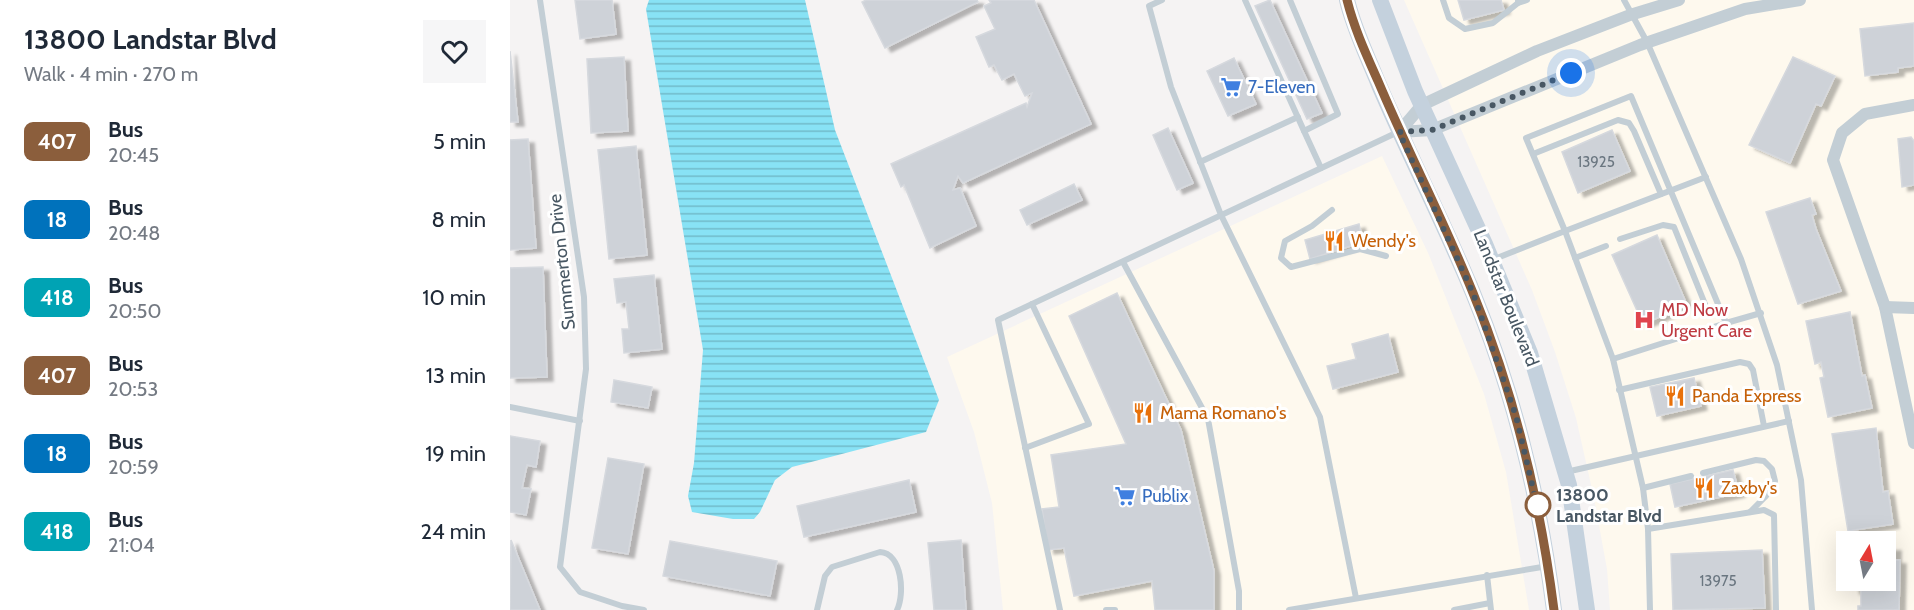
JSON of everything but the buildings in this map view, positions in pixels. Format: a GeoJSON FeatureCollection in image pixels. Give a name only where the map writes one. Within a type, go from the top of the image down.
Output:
{"type":"FeatureCollection","features":[{"type":"Feature","properties":{"kind":"main road","name":"Landstar Boulevard"},"geometry":{"type":"LineString","coordinates":[[1347,0],[1352,20],[1399,132],[1473,293],[1500,367],[1516,416],[1535,491],[1554,610]]}},
{"type":"Feature","properties":{"kind":"main road","name":"Landstar Boulevard"},"geometry":{"type":"LineString","coordinates":[[1380,0],[1432,130],[1492,261],[1530,352],[1565,472],[1587,610]]}},
{"type":"Feature","properties":{"kind":"street"},"geometry":{"type":"LineString","coordinates":[[1399,132],[1422,105],[1537,51],[1630,15],[1679,0]]}},
{"type":"Feature","properties":{"kind":"street"},"geometry":{"type":"LineString","coordinates":[[1399,132],[1432,130],[1647,42],[1745,9],[1800,0]]}},
{"type":"Feature","properties":{"kind":"street"},"geometry":{"type":"LineString","coordinates":[[1914,105],[1865,114],[1842,133],[1833,160],[1885,307],[1913,424],[1914,443]]}},
{"type":"Feature","properties":{"kind":"street"},"geometry":{"type":"LineString","coordinates":[[1885,307],[1914,308]]}},
{"type":"Feature","properties":{"kind":"lane","name":"Summerton Drive"},"geometry":{"type":"LineString","coordinates":[[540,0],[584,297],[586,369],[560,567],[579,592],[622,606],[644,610]]}},
{"type":"Feature","properties":{"kind":"lane"},"geometry":{"type":"LineString","coordinates":[[1162,0],[1149,6],[1171,87],[1221,215],[1320,417],[1356,598]]}},
{"type":"Feature","properties":{"kind":"lane"},"geometry":{"type":"LineString","coordinates":[[1245,0],[1321,168]]}},
{"type":"Feature","properties":{"kind":"lane"},"geometry":{"type":"LineString","coordinates":[[1290,0],[1338,114],[1304,131]]}},
{"type":"Feature","properties":{"kind":"lane"},"geometry":{"type":"LineString","coordinates":[[1443,0],[1449,18],[1465,29],[1493,22],[1518,1],[1527,0]]}},
{"type":"Feature","properties":{"kind":"lane"},"geometry":{"type":"LineString","coordinates":[[1624,0],[1630,15],[1647,42],[1706,177],[1761,313],[1777,365],[1801,480],[1812,610]]}},
{"type":"Feature","properties":{"kind":"lane"},"geometry":{"type":"LineString","coordinates":[[1650,610],[1648,529],[1643,488],[1613,359],[1565,231],[1526,138],[1631,96],[1726,323]]}},
{"type":"Feature","properties":{"kind":"lane"},"geometry":{"type":"LineString","coordinates":[[1200,162],[1298,117]]}},
{"type":"Feature","properties":{"kind":"lane"},"geometry":{"type":"LineString","coordinates":[[1533,154],[1618,120],[1629,123],[1661,194]]}},
{"type":"Feature","properties":{"kind":"lane"},"geometry":{"type":"LineString","coordinates":[[1060,610],[998,320],[1399,132]]}},
{"type":"Feature","properties":{"kind":"lane"},"geometry":{"type":"LineString","coordinates":[[1492,261],[1706,177]]}},
{"type":"Feature","properties":{"kind":"lane"},"geometry":{"type":"LineString","coordinates":[[1332,210],[1312,226],[1285,242],[1281,258],[1291,267],[1360,249],[1386,256]]}},
{"type":"Feature","properties":{"kind":"lane"},"geometry":{"type":"LineString","coordinates":[[1620,239],[1663,225],[1674,227],[1707,309],[1720,309]]}},
{"type":"Feature","properties":{"kind":"lane"},"geometry":{"type":"LineString","coordinates":[[1575,258],[1606,246]]}},
{"type":"Feature","properties":{"kind":"lane"},"geometry":{"type":"LineString","coordinates":[[1123,262],[1208,419],[1239,591],[1239,610]]}},
{"type":"Feature","properties":{"kind":"lane"},"geometry":{"type":"LineString","coordinates":[[1025,448],[1089,424],[1032,304]]}},
{"type":"Feature","properties":{"kind":"lane"},"geometry":{"type":"LineString","coordinates":[[1613,359],[1761,313]]}},
{"type":"Feature","properties":{"kind":"lane"},"geometry":{"type":"LineString","coordinates":[[1619,390],[1740,362],[1746,363],[1752,370],[1764,426]]}},
{"type":"Feature","properties":{"kind":"lane"},"geometry":{"type":"LineString","coordinates":[[510,407],[580,421]]}},
{"type":"Feature","properties":{"kind":"lane"},"geometry":{"type":"LineString","coordinates":[[1565,472],[1789,421]]}},
{"type":"Feature","properties":{"kind":"lane"},"geometry":{"type":"LineString","coordinates":[[1703,473],[1756,460],[1764,461],[1772,469],[1775,482],[1750,513]]}},
{"type":"Feature","properties":{"kind":"lane"},"geometry":{"type":"LineString","coordinates":[[1643,488],[1691,477]]}},
{"type":"Feature","properties":{"kind":"lane"},"geometry":{"type":"LineString","coordinates":[[1648,529],[1764,510],[1774,515],[1776,610]]}},
{"type":"Feature","properties":{"kind":"lane"},"geometry":{"type":"LineString","coordinates":[[817,610],[825,576],[832,567],[880,552],[894,557],[900,581],[900,603],[897,610]]}},
{"type":"Feature","properties":{"kind":"lane"},"geometry":{"type":"LineString","coordinates":[[1289,610],[1548,566]]}},
{"type":"Feature","properties":{"kind":"lane"},"geometry":{"type":"LineString","coordinates":[[1454,610],[1490,607],[1487,575]]}},
{"type":"Feature","properties":{"kind":"lane"},"geometry":{"type":"LineString","coordinates":[[1342,601],[1342,610]]}},
{"type":"Feature","properties":{"kind":"lane"},"geometry":{"type":"LineString","coordinates":[[1106,610],[1115,610]]}},
{"type":"Feature","properties":{"kind":"shaded area"},"geometry":{"type":"Polygon","coordinates":[[[1404,0],[1914,0],[1914,610],[1610,610],[1607,569],[1594,498],[1576,418],[1532,290],[1404,0]]]}},
{"type":"Feature","properties":{"kind":"shaded area"},"geometry":{"type":"Polygon","coordinates":[[[1382,156],[1429,255],[1484,394],[1506,472],[1529,610],[1003,610],[992,503],[974,432],[947,357],[1382,156]]]}},
{"type":"Feature","properties":{"kind":"water"},"geometry":{"type":"Polygon","coordinates":[[[649,0],[805,0],[835,130],[939,400],[926,432],[792,467],[775,480],[760,512],[754,519],[733,519],[692,512],[688,496],[694,463],[703,350],[646,9],[649,0]]]}},
{"type":"Feature","properties":{"kind":"bus line","name":"407"},"geometry":{"type":"LineString","coordinates":[[1347,0],[1352,20],[1399,132],[1473,293],[1500,367],[1516,416],[1535,491],[1554,610]]}},
{"type":"Feature","properties":{"kind":"place","name":"7-Eleven"},"geometry":{"type":"Point","coordinates":[1231,87]}},
{"type":"Feature","properties":{"kind":"place","name":"Wendy's"},"geometry":{"type":"Point","coordinates":[1334,241]}},
{"type":"Feature","properties":{"kind":"place","name":"MD Now Urgent Care"},"geometry":{"type":"Point","coordinates":[1644,320]}},
{"type":"Feature","properties":{"kind":"place","name":"Panda Express"},"geometry":{"type":"Point","coordinates":[1675,396]}},
{"type":"Feature","properties":{"kind":"place","name":"Mama Romano's"},"geometry":{"type":"Point","coordinates":[1143,413]}},
{"type":"Feature","properties":{"kind":"place","name":"Zaxby's"},"geometry":{"type":"Point","coordinates":[1704,488]}},
{"type":"Feature","properties":{"kind":"place","name":"Publix"},"geometry":{"type":"Point","coordinates":[1125,496]}},
{"type":"Feature","properties":{"kind":"place","name":"13800 Landstar Blvd"},"geometry":{"type":"Point","coordinates":[1538,505]}},
{"type":"Feature","properties":{"kind":"route"},"geometry":{"type":"LineString","coordinates":[[1538,505],[1538,510],[1516,416],[1473,293],[1399,132],[1432,130],[1571,73]]}}]}
